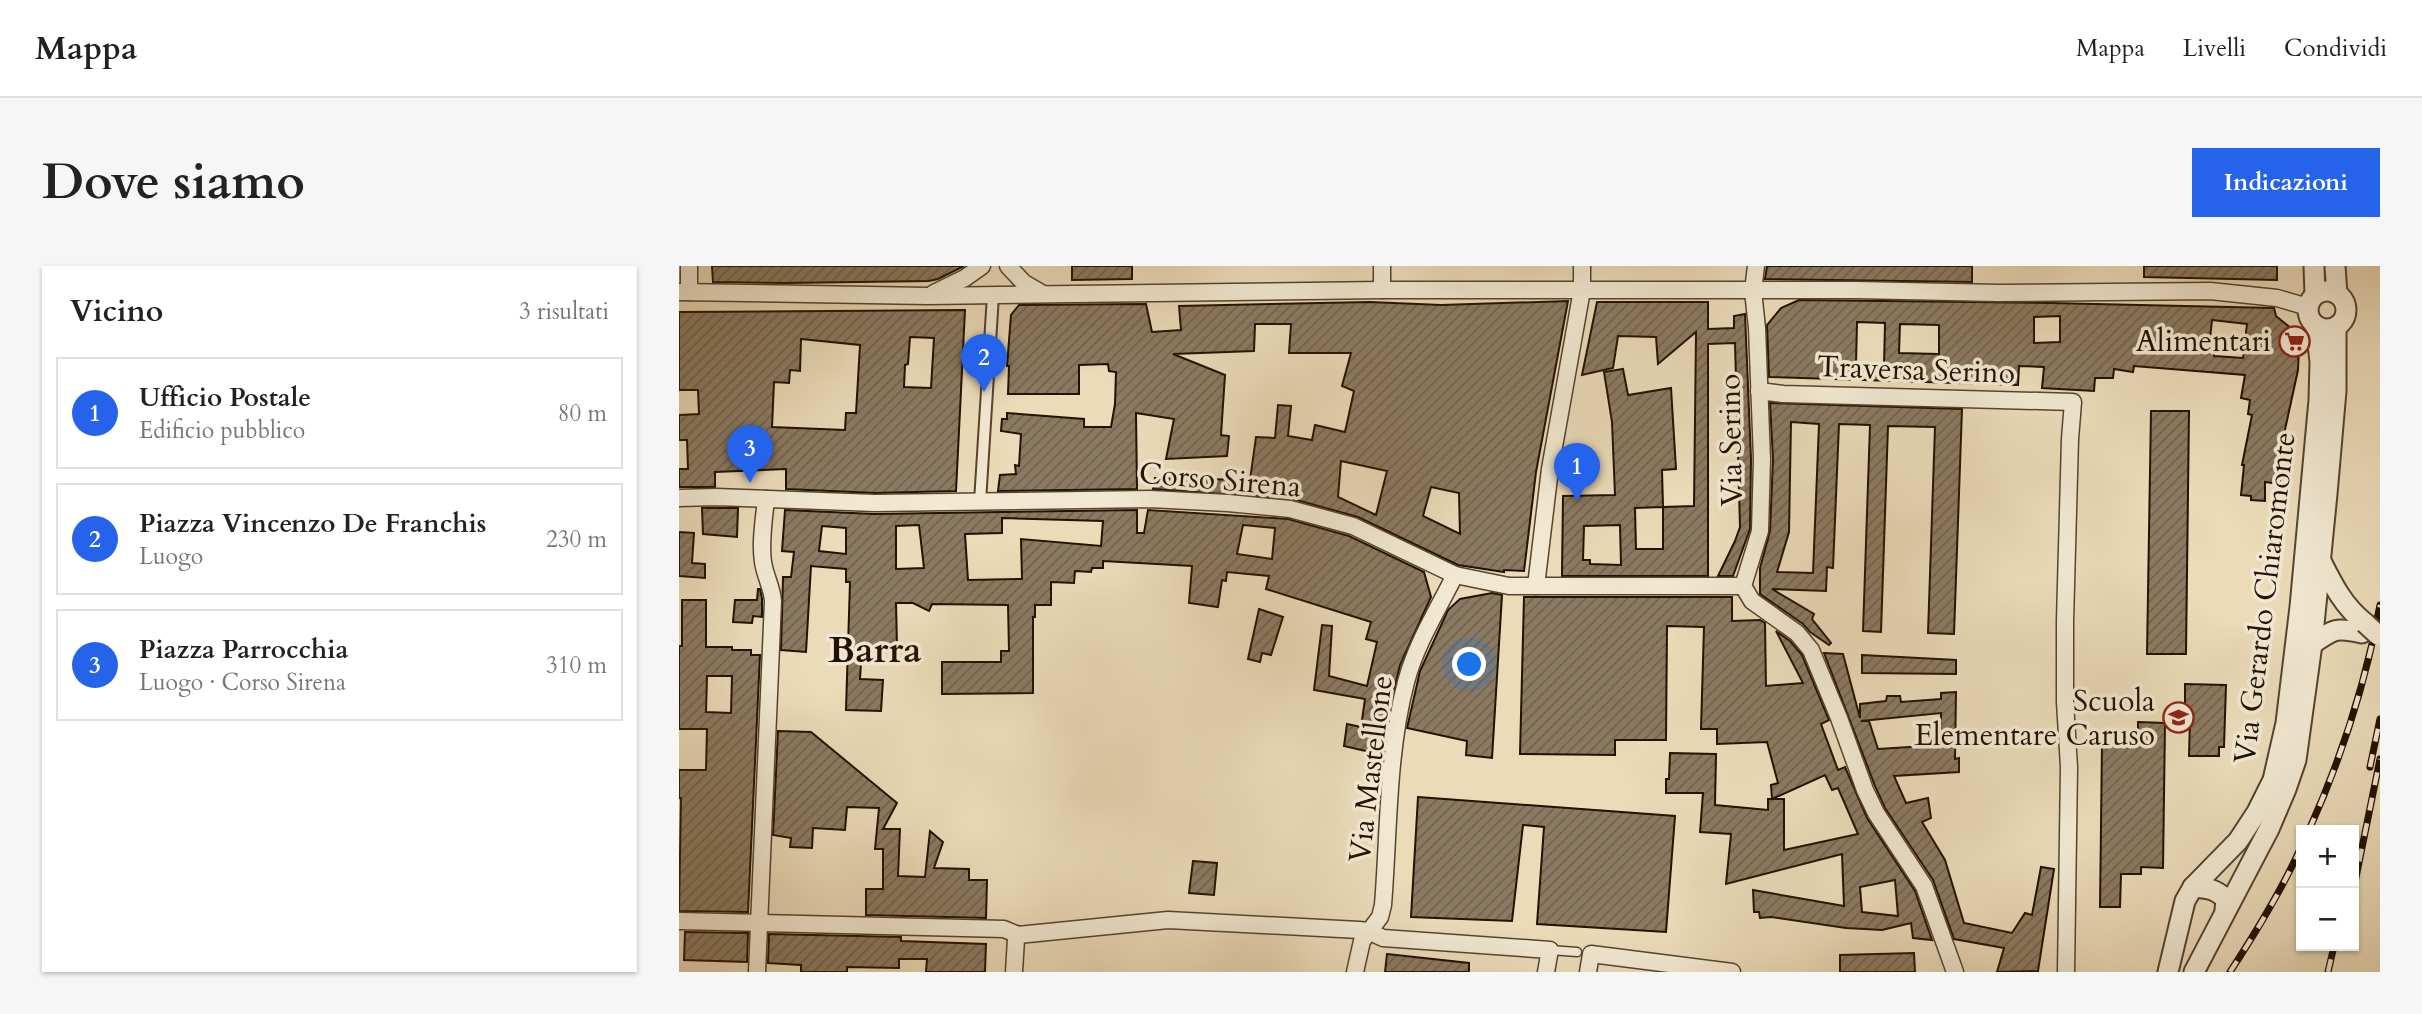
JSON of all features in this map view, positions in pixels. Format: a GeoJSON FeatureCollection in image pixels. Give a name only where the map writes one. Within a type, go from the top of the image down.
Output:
{"type":"FeatureCollection","features":[{"type":"Feature","properties":{"kind":"street"},"geometry":{"type":"LineString","coordinates":[[688,266],[684,292],[929,296],[1382,290],[2210,292],[2311,301],[2323,291],[2337,294],[2342,299],[2346,311],[2336,327],[2322,329],[2309,317],[2311,301],[2314,266]]}},
{"type":"Feature","properties":{"kind":"street"},"geometry":{"type":"LineString","coordinates":[[929,296],[982,266]]}},
{"type":"Feature","properties":{"kind":"street"},"geometry":{"type":"LineString","coordinates":[[1008,266],[1024,283],[1045,295]]}},
{"type":"Feature","properties":{"kind":"street"},"geometry":{"type":"LineString","coordinates":[[1382,266],[1382,290]]}},
{"type":"Feature","properties":{"kind":"street"},"geometry":{"type":"LineString","coordinates":[[1537,586],[1550,469],[1582,290],[1582,266]]}},
{"type":"Feature","properties":{"kind":"street","name":"Via Serino"},"geometry":{"type":"LineString","coordinates":[[1743,586],[1760,531],[1762,459],[1753,291],[1756,266]]}},
{"type":"Feature","properties":{"kind":"street"},"geometry":{"type":"LineString","coordinates":[[2335,266],[2337,294]]}},
{"type":"Feature","properties":{"kind":"street"},"geometry":{"type":"LineString","coordinates":[[980,502],[993,295]]}},
{"type":"Feature","properties":{"kind":"street","name":"Via Gerardo Chiaromonte"},"geometry":{"type":"LineString","coordinates":[[2193,972],[2269,829],[2296,760],[2312,644],[2320,362],[2316,326]]}},
{"type":"Feature","properties":{"kind":"street","name":"Via Gerardo Chiaromonte"},"geometry":{"type":"LineString","coordinates":[[2168,972],[2185,901],[2193,887],[2238,841],[2273,780],[2313,609],[2336,391],[2336,327]]}},
{"type":"Feature","properties":{"kind":"street","name":"Traversa Serino"},"geometry":{"type":"LineString","coordinates":[[1759,391],[1797,395],[2073,402],[2065,621],[2065,702],[2069,767],[2066,972]]}},
{"type":"Feature","properties":{"kind":"street","name":"Corso Sirena"},"geometry":{"type":"LineString","coordinates":[[679,498],[875,503],[1150,499],[1290,509],[1353,526],[1455,575],[1509,586],[1743,586]]}},
{"type":"Feature","properties":{"kind":"street"},"geometry":{"type":"LineString","coordinates":[[757,972],[773,601],[772,587],[762,560],[765,499]]}},
{"type":"Feature","properties":{"kind":"street"},"geometry":{"type":"LineString","coordinates":[[2319,558],[2335,589],[2363,628]]}},
{"type":"Feature","properties":{"kind":"street","name":"Via Mastellone"},"geometry":{"type":"LineString","coordinates":[[1355,972],[1359,951],[1368,931],[1380,917],[1383,905],[1389,800],[1406,683],[1413,660],[1455,575]]}},
{"type":"Feature","properties":{"kind":"street"},"geometry":{"type":"LineString","coordinates":[[1743,586],[1752,601],[1797,634],[1811,650],[1865,790],[1876,813],[1924,886],[1955,972]]}},
{"type":"Feature","properties":{"kind":"street"},"geometry":{"type":"LineString","coordinates":[[2313,609],[2363,628]]}},
{"type":"Feature","properties":{"kind":"street"},"geometry":{"type":"LineString","coordinates":[[2312,644],[2335,630],[2363,628]]}},
{"type":"Feature","properties":{"kind":"street"},"geometry":{"type":"LineString","coordinates":[[2193,887],[2212,888],[2219,893],[2226,900],[2225,910]]}},
{"type":"Feature","properties":{"kind":"street"},"geometry":{"type":"LineString","coordinates":[[679,921],[1005,929],[1019,934],[1168,920],[1368,931],[1383,938],[1550,950],[1546,972]]}},
{"type":"Feature","properties":{"kind":"street"},"geometry":{"type":"LineString","coordinates":[[1014,972],[1016,939],[1019,934]]}},
{"type":"Feature","properties":{"kind":"street"},"geometry":{"type":"LineString","coordinates":[[1588,972],[1591,954],[1732,972]]}},
{"type":"Feature","properties":{"kind":"lane"},"geometry":{"type":"LineString","coordinates":[[1550,950],[1577,952]]}},
{"type":"Feature","properties":{"kind":"building"},"geometry":{"type":"Polygon","coordinates":[[[712,266],[964,266],[929,281],[786,283],[713,282],[712,266]]]}},
{"type":"Feature","properties":{"kind":"building"},"geometry":{"type":"Polygon","coordinates":[[[1072,266],[1132,266],[1132,279],[1072,280],[1072,266]]]}},
{"type":"Feature","properties":{"kind":"building"},"geometry":{"type":"Polygon","coordinates":[[[1767,266],[1972,266],[1972,282],[1765,279],[1767,266]]]}},
{"type":"Feature","properties":{"kind":"building"},"geometry":{"type":"Polygon","coordinates":[[[2144,266],[2277,266],[2277,280],[2144,277],[2144,266]]]}},
{"type":"Feature","properties":{"kind":"building"},"geometry":{"type":"Polygon","coordinates":[[[1799,300],[2274,308],[2276,316],[2292,329],[2299,348],[2298,370],[2281,448],[2288,447],[2279,484],[2265,482],[2265,501],[2251,500],[2251,496],[2241,495],[2242,465],[2252,415],[2248,414],[2250,400],[2241,398],[2245,375],[2134,366],[2133,372],[2114,369],[2113,378],[2095,378],[2094,391],[2042,388],[2044,367],[2019,366],[2018,385],[1769,377],[1767,325],[1781,308],[1799,300]],[[2060,316],[2034,317],[2034,343],[2060,342],[2060,316]],[[2212,320],[2209,348],[2214,349],[2214,356],[2243,358],[2247,324],[2212,320]],[[1857,322],[1856,365],[1884,366],[1885,323],[1857,322]],[[1900,324],[1899,353],[1939,354],[1939,325],[1900,324]]]}},
{"type":"Feature","properties":{"kind":"building"},"geometry":{"type":"Polygon","coordinates":[[[1568,301],[1536,472],[1524,571],[1504,572],[1458,565],[1358,517],[1293,499],[1153,489],[1155,478],[1250,480],[1256,437],[1275,438],[1278,405],[1291,406],[1288,436],[1312,440],[1315,425],[1345,432],[1354,391],[1342,386],[1351,353],[1289,353],[1291,324],[1255,324],[1254,351],[1173,354],[1225,375],[1221,435],[1229,436],[1227,456],[1166,459],[1174,419],[1136,413],[1137,489],[998,491],[1000,475],[1016,474],[1015,465],[1019,466],[1021,434],[1001,431],[1002,419],[1007,419],[1007,413],[1084,419],[1084,427],[1111,427],[1115,404],[1116,372],[1109,371],[1108,364],[1079,365],[1079,394],[1008,394],[1011,315],[1019,305],[1146,304],[1152,332],[1181,330],[1179,306],[1370,302],[1441,305],[1568,301]],[[1341,461],[1338,497],[1376,515],[1387,471],[1341,461]],[[1431,487],[1423,516],[1460,534],[1459,493],[1431,487]]]}},
{"type":"Feature","properties":{"kind":"building"},"geometry":{"type":"Polygon","coordinates":[[[1597,302],[1708,302],[1708,329],[1734,328],[1734,316],[1745,314],[1751,459],[1750,529],[1733,576],[1718,576],[1740,527],[1735,343],[1708,344],[1708,576],[1562,576],[1563,496],[1615,495],[1612,422],[1604,372],[1623,369],[1628,395],[1671,388],[1676,469],[1662,470],[1663,507],[1694,506],[1696,332],[1658,364],[1656,337],[1618,336],[1613,368],[1582,375],[1597,302]],[[1663,507],[1635,508],[1636,549],[1663,549],[1663,507]],[[1620,525],[1584,526],[1583,560],[1590,560],[1590,564],[1621,565],[1620,525]]]}},
{"type":"Feature","properties":{"kind":"building"},"geometry":{"type":"Polygon","coordinates":[[[965,310],[956,491],[875,493],[786,489],[786,469],[715,472],[715,487],[679,487],[679,469],[688,469],[687,440],[679,440],[679,415],[699,414],[698,390],[679,390],[679,312],[965,310]],[[910,337],[904,387],[931,388],[934,338],[910,337]],[[801,339],[800,371],[790,370],[789,383],[774,382],[772,427],[845,430],[846,413],[856,413],[860,345],[801,339]]]}},
{"type":"Feature","properties":{"kind":"building"},"geometry":{"type":"Polygon","coordinates":[[[1770,403],[1962,409],[1954,634],[1928,633],[1935,427],[1888,426],[1881,632],[1863,631],[1870,425],[1839,424],[1833,568],[1827,567],[1826,591],[1772,589],[1814,614],[1812,619],[1831,643],[1829,645],[1760,594],[1760,568],[1770,531],[1773,459],[1770,403]],[[1791,422],[1789,532],[1777,572],[1813,573],[1819,424],[1791,422]]]}},
{"type":"Feature","properties":{"kind":"building"},"geometry":{"type":"Polygon","coordinates":[[[2151,411],[2189,411],[2186,654],[2147,654],[2151,411]]]}},
{"type":"Feature","properties":{"kind":"building"},"geometry":{"type":"Polygon","coordinates":[[[702,508],[738,508],[737,537],[703,534],[702,508]]]}},
{"type":"Feature","properties":{"kind":"building"},"geometry":{"type":"Polygon","coordinates":[[[785,510],[875,514],[1137,510],[1137,533],[1144,533],[1148,510],[1288,519],[1349,536],[1424,572],[1431,597],[1400,665],[1383,755],[1344,746],[1347,724],[1361,727],[1365,699],[1314,690],[1322,625],[1332,626],[1329,676],[1367,686],[1377,642],[1366,639],[1371,622],[1266,589],[1269,576],[1227,572],[1226,581],[1222,580],[1218,607],[1189,603],[1192,566],[1103,561],[1103,568],[1092,568],[1091,572],[1075,571],[1074,583],[1051,582],[1051,605],[1035,605],[1033,617],[1033,693],[942,694],[942,662],[1001,662],[1001,651],[1009,651],[1008,605],[932,604],[929,611],[913,603],[896,603],[897,646],[862,646],[860,679],[883,680],[881,711],[846,710],[850,582],[846,582],[846,569],[811,566],[806,652],[781,650],[783,577],[791,577],[794,552],[782,551],[785,510]],[[1002,518],[1002,533],[965,534],[968,580],[1022,579],[1021,539],[1101,546],[1103,521],[1002,518]],[[919,525],[896,526],[896,569],[924,568],[919,525]],[[1243,525],[1237,554],[1272,559],[1275,528],[1243,525]],[[822,526],[819,551],[846,554],[846,528],[822,526]]]}},
{"type":"Feature","properties":{"kind":"building"},"geometry":{"type":"Polygon","coordinates":[[[679,532],[694,533],[692,563],[705,564],[705,578],[679,576],[679,532]]]}},
{"type":"Feature","properties":{"kind":"building"},"geometry":{"type":"Polygon","coordinates":[[[758,589],[762,598],[762,617],[753,616],[752,623],[733,622],[735,600],[757,600],[758,589]]]}},
{"type":"Feature","properties":{"kind":"building"},"geometry":{"type":"Polygon","coordinates":[[[1492,593],[1502,595],[1492,758],[1466,755],[1467,741],[1407,728],[1420,671],[1448,610],[1460,599],[1492,593]]]}},
{"type":"Feature","properties":{"kind":"building"},"geometry":{"type":"Polygon","coordinates":[[[1524,597],[1732,597],[1732,621],[1760,620],[1765,623],[1766,686],[1803,683],[1776,631],[1790,641],[1802,655],[1829,720],[1821,724],[1838,770],[1845,767],[1867,818],[1915,891],[1932,940],[1913,938],[1911,923],[1882,930],[1846,928],[1771,917],[1760,918],[1759,912],[1754,912],[1753,890],[1844,906],[1842,854],[1726,884],[1731,834],[1700,832],[1703,793],[1666,793],[1670,753],[1716,754],[1715,805],[1768,810],[1768,799],[1772,799],[1771,785],[1778,783],[1767,742],[1717,744],[1717,729],[1701,729],[1704,627],[1667,626],[1666,740],[1615,740],[1615,755],[1520,754],[1524,597]],[[1825,775],[1772,799],[1784,799],[1784,850],[1858,834],[1838,788],[1832,790],[1825,775]],[[1895,880],[1860,887],[1862,912],[1898,916],[1895,880]]]}},
{"type":"Feature","properties":{"kind":"building"},"geometry":{"type":"Polygon","coordinates":[[[682,600],[706,600],[706,647],[732,647],[732,650],[751,650],[751,655],[760,655],[748,912],[679,911],[679,770],[706,770],[707,729],[679,729],[679,646],[682,646],[682,600]],[[707,676],[706,712],[731,713],[732,676],[707,676]]]}},
{"type":"Feature","properties":{"kind":"building"},"geometry":{"type":"Polygon","coordinates":[[[1259,609],[1283,617],[1271,655],[1262,653],[1260,662],[1248,659],[1259,609]]]}},
{"type":"Feature","properties":{"kind":"building"},"geometry":{"type":"Polygon","coordinates":[[[1824,653],[1843,654],[1860,718],[1860,704],[1886,701],[1887,696],[1900,696],[1901,702],[1941,699],[1941,693],[1956,692],[1955,759],[1959,758],[1959,772],[1894,776],[1906,803],[1928,798],[1931,818],[1922,822],[1945,860],[1964,923],[2012,933],[2025,913],[2032,915],[2041,867],[2054,869],[2038,971],[1997,972],[2004,948],[1954,939],[1933,880],[1885,808],[1824,653]],[[1941,713],[1861,721],[1869,721],[1878,749],[1941,745],[1941,713]]]}},
{"type":"Feature","properties":{"kind":"building"},"geometry":{"type":"Polygon","coordinates":[[[1862,655],[1956,660],[1956,674],[1862,673],[1862,655]]]}},
{"type":"Feature","properties":{"kind":"building"},"geometry":{"type":"Polygon","coordinates":[[[2185,684],[2226,685],[2224,747],[2219,747],[2219,756],[2189,756],[2190,719],[2185,719],[2185,684]]]}},
{"type":"Feature","properties":{"kind":"building"},"geometry":{"type":"Polygon","coordinates":[[[2138,722],[2165,723],[2163,868],[2141,867],[2141,874],[2121,874],[2120,907],[2100,907],[2102,744],[2116,744],[2116,736],[2138,737],[2138,722]]]}},
{"type":"Feature","properties":{"kind":"building"},"geometry":{"type":"Polygon","coordinates":[[[778,731],[811,732],[897,803],[883,829],[900,829],[898,876],[925,877],[930,831],[943,842],[934,868],[969,869],[969,880],[987,880],[986,918],[866,915],[866,889],[883,889],[883,849],[875,849],[879,808],[847,807],[845,830],[813,828],[812,848],[790,847],[791,838],[773,835],[778,731]]]}},
{"type":"Feature","properties":{"kind":"building"},"geometry":{"type":"Polygon","coordinates":[[[1418,797],[1675,816],[1666,932],[1537,924],[1544,827],[1523,825],[1512,921],[1411,917],[1418,797]]]}},
{"type":"Feature","properties":{"kind":"building"},"geometry":{"type":"Polygon","coordinates":[[[1193,861],[1217,863],[1214,895],[1189,893],[1193,861]]]}},
{"type":"Feature","properties":{"kind":"building"},"geometry":{"type":"Polygon","coordinates":[[[685,932],[748,933],[747,962],[684,960],[685,932]]]}},
{"type":"Feature","properties":{"kind":"building"},"geometry":{"type":"Polygon","coordinates":[[[769,934],[901,937],[901,941],[986,944],[985,972],[926,972],[927,959],[899,959],[899,968],[847,967],[847,972],[801,972],[801,965],[768,963],[769,934]]]}},
{"type":"Feature","properties":{"kind":"building"},"geometry":{"type":"Polygon","coordinates":[[[1914,953],[1915,972],[1840,972],[1840,955],[1914,953]]]}},
{"type":"Feature","properties":{"kind":"building"},"geometry":{"type":"Polygon","coordinates":[[[1387,954],[1469,963],[1469,972],[1385,972],[1387,954]]]}},
{"type":"Feature","properties":{"kind":"railway"},"geometry":{"type":"LineString","coordinates":[[2311,825],[2332,776],[2351,720],[2380,605]]}},
{"type":"Feature","properties":{"kind":"railway"},"geometry":{"type":"LineString","coordinates":[[2370,767],[2380,719]]}},
{"type":"Feature","properties":{"kind":"railway"},"geometry":{"type":"LineString","coordinates":[[2359,862],[2380,759]]}},
{"type":"Feature","properties":{"kind":"railway"},"geometry":{"type":"LineString","coordinates":[[2230,972],[2268,911],[2296,858]]}},
{"type":"Feature","properties":{"kind":"railway"},"geometry":{"type":"LineString","coordinates":[[2328,972],[2333,951]]}},
{"type":"Feature","properties":{"kind":"place","name":"Alimentari"},"geometry":{"type":"Point","coordinates":[2294,341]}},
{"type":"Feature","properties":{"kind":"place","name":"Piazza Vincenzo De Franchis"},"geometry":{"type":"Point","coordinates":[984,392]}},
{"type":"Feature","properties":{"kind":"place","name":"Piazza Parrocchia"},"geometry":{"type":"Point","coordinates":[750,483]}},
{"type":"Feature","properties":{"kind":"place","name":"Ufficio Postale"},"geometry":{"type":"Point","coordinates":[1577,501]}},
{"type":"Feature","properties":{"kind":"place","name":"Scuola Elementare Caruso"},"geometry":{"type":"Point","coordinates":[2178,718]}},
{"type":"Feature","properties":{"kind":"district","name":"Barra"},"geometry":{"type":"Point","coordinates":[875,650]}}]}
